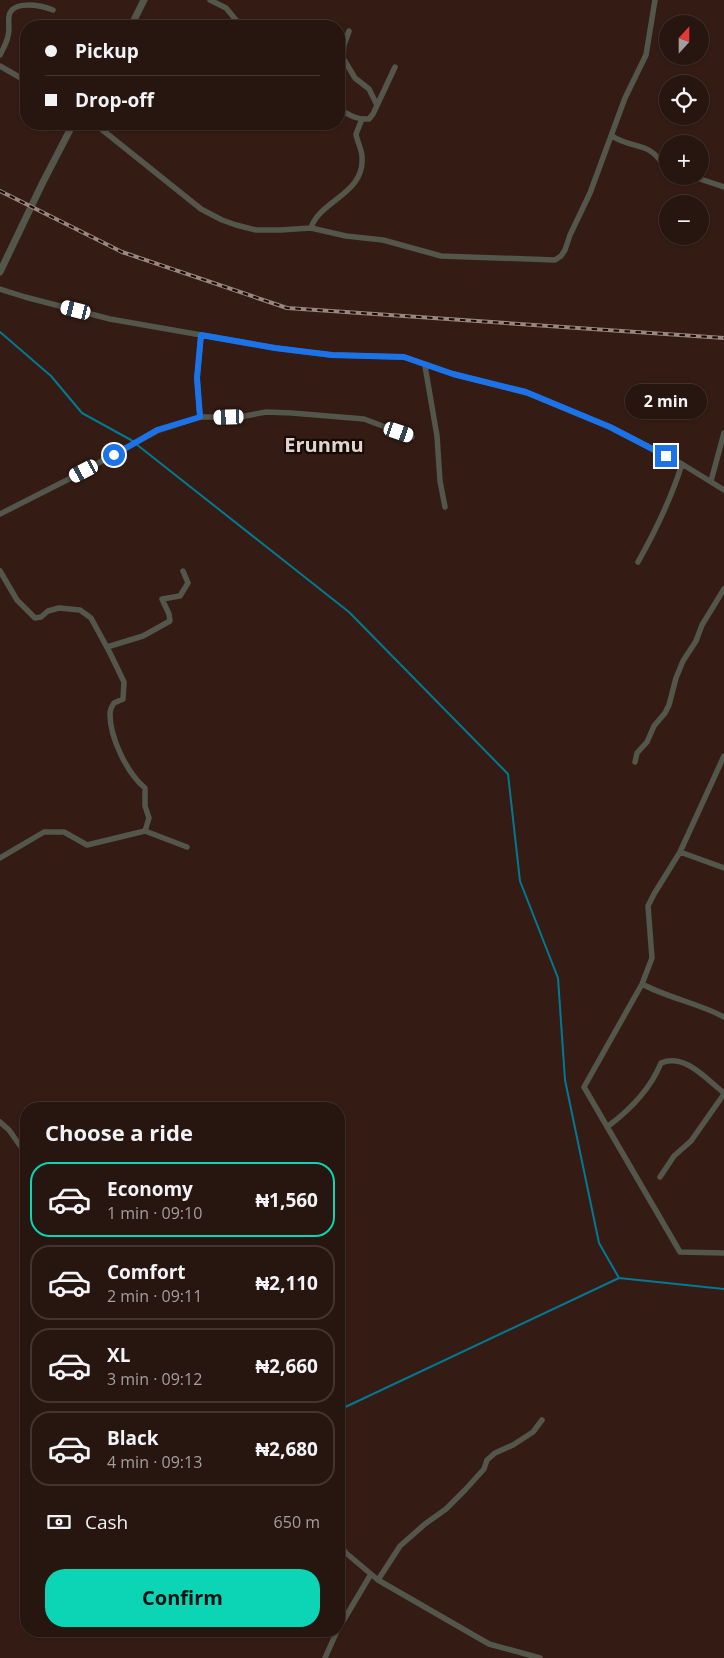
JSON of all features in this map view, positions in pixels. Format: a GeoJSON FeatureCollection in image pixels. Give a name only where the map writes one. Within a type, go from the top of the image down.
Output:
{"type":"FeatureCollection","features":[{"type":"Feature","properties":{"kind":"street"},"geometry":{"type":"LineString","coordinates":[[134,20],[144,0]]}},
{"type":"Feature","properties":{"kind":"street"},"geometry":{"type":"LineString","coordinates":[[210,0],[226,8],[236,20]]}},
{"type":"Feature","properties":{"kind":"street"},"geometry":{"type":"LineString","coordinates":[[102,130],[201,209],[222,220],[256,230],[311,228],[346,236],[383,240],[441,256],[555,260],[565,250],[626,98],[646,55],[655,0]]}},
{"type":"Feature","properties":{"kind":"street"},"geometry":{"type":"LineString","coordinates":[[0,55],[8,36],[11,8],[16,4],[27,3],[53,10]]}},
{"type":"Feature","properties":{"kind":"street"},"geometry":{"type":"LineString","coordinates":[[345,42],[348,31]]}},
{"type":"Feature","properties":{"kind":"street"},"geometry":{"type":"LineString","coordinates":[[345,62],[354,78],[369,89],[377,106]]}},
{"type":"Feature","properties":{"kind":"street"},"geometry":{"type":"LineString","coordinates":[[0,66],[20,78]]}},
{"type":"Feature","properties":{"kind":"street"},"geometry":{"type":"LineString","coordinates":[[345,113],[362,119],[369,118],[377,106],[395,67]]}},
{"type":"Feature","properties":{"kind":"street"},"geometry":{"type":"LineString","coordinates":[[311,228],[313,220],[350,189],[357,179],[362,157],[356,134],[362,119]]}},
{"type":"Feature","properties":{"kind":"street"},"geometry":{"type":"LineString","coordinates":[[0,272],[70,130]]}},
{"type":"Feature","properties":{"kind":"street"},"geometry":{"type":"LineString","coordinates":[[612,136],[621,142],[647,149],[659,157]]}},
{"type":"Feature","properties":{"kind":"street"},"geometry":{"type":"LineString","coordinates":[[709,182],[724,187]]}},
{"type":"Feature","properties":{"kind":"street"},"geometry":{"type":"LineString","coordinates":[[0,289],[110,319],[275,348],[332,355],[404,357],[426,366],[526,392],[610,427],[682,464],[724,490]]}},
{"type":"Feature","properties":{"kind":"street"},"geometry":{"type":"LineString","coordinates":[[200,417],[197,378],[201,335]]}},
{"type":"Feature","properties":{"kind":"street"},"geometry":{"type":"LineString","coordinates":[[426,366],[437,436],[440,481],[445,507]]}},
{"type":"Feature","properties":{"kind":"street"},"geometry":{"type":"LineString","coordinates":[[0,514],[69,479],[157,430],[200,417],[240,417],[266,412],[292,413],[364,420],[412,436]]}},
{"type":"Feature","properties":{"kind":"street"},"geometry":{"type":"LineString","coordinates":[[711,482],[724,433]]}},
{"type":"Feature","properties":{"kind":"street"},"geometry":{"type":"LineString","coordinates":[[638,562],[662,519],[682,464]]}},
{"type":"Feature","properties":{"kind":"street"},"geometry":{"type":"LineString","coordinates":[[0,571],[17,600],[35,618],[59,608],[80,610],[91,618],[124,682],[123,699],[114,703],[110,713],[121,756],[135,780],[145,788],[149,818],[145,831]]}},
{"type":"Feature","properties":{"kind":"street"},"geometry":{"type":"LineString","coordinates":[[107,647],[143,636],[170,621],[162,599],[180,596],[188,583],[183,571]]}},
{"type":"Feature","properties":{"kind":"street"},"geometry":{"type":"LineString","coordinates":[[635,762],[637,753],[647,742],[654,726],[669,706],[676,678],[702,626],[724,589]]}},
{"type":"Feature","properties":{"kind":"street"},"geometry":{"type":"LineString","coordinates":[[724,756],[680,852],[648,906],[652,958],[642,984],[584,1087],[680,1252],[724,1253]]}},
{"type":"Feature","properties":{"kind":"street"},"geometry":{"type":"LineString","coordinates":[[0,858],[44,832],[64,832],[87,845],[145,831],[187,847]]}},
{"type":"Feature","properties":{"kind":"street"},"geometry":{"type":"LineString","coordinates":[[680,852],[724,868]]}},
{"type":"Feature","properties":{"kind":"street"},"geometry":{"type":"LineString","coordinates":[[642,984],[658,993],[688,1002],[724,1017]]}},
{"type":"Feature","properties":{"kind":"street"},"geometry":{"type":"LineString","coordinates":[[607,1126],[635,1103],[657,1072],[661,1063],[670,1060],[681,1062],[698,1071],[724,1093],[690,1141],[674,1156],[660,1177]]}},
{"type":"Feature","properties":{"kind":"street"},"geometry":{"type":"LineString","coordinates":[[0,1122],[9,1130],[20,1146]]}},
{"type":"Feature","properties":{"kind":"street"},"geometry":{"type":"LineString","coordinates":[[378,1580],[400,1546],[446,1509],[484,1469],[487,1460],[495,1452],[513,1445],[533,1432],[542,1420]]}},
{"type":"Feature","properties":{"kind":"street"},"geometry":{"type":"LineString","coordinates":[[345,1552],[378,1580],[489,1644],[540,1658]]}},
{"type":"Feature","properties":{"kind":"street"},"geometry":{"type":"LineString","coordinates":[[345,1618],[371,1574]]}},
{"type":"Feature","properties":{"kind":"street"},"geometry":{"type":"LineString","coordinates":[[325,1658],[334,1637]]}},
{"type":"Feature","properties":{"kind":"waterway"},"geometry":{"type":"LineString","coordinates":[[0,332],[51,376],[82,413],[131,440],[349,612],[508,774],[520,881],[558,978],[565,1080],[599,1243],[619,1278]]}},
{"type":"Feature","properties":{"kind":"waterway"},"geometry":{"type":"LineString","coordinates":[[345,1407],[619,1278],[724,1289]]}},
{"type":"Feature","properties":{"kind":"railway"},"geometry":{"type":"LineString","coordinates":[[0,191],[122,252],[287,308],[724,338]]}},
{"type":"Feature","properties":{"kind":"district","name":"Erunmu"},"geometry":{"type":"Point","coordinates":[324,444]}},
{"type":"Feature","properties":{"kind":"route"},"geometry":{"type":"LineString","coordinates":[[114,455],[157,430],[200,417],[197,378],[201,335],[275,348],[332,355],[404,357],[453,374],[526,392],[610,427],[666,456]]}}]}
